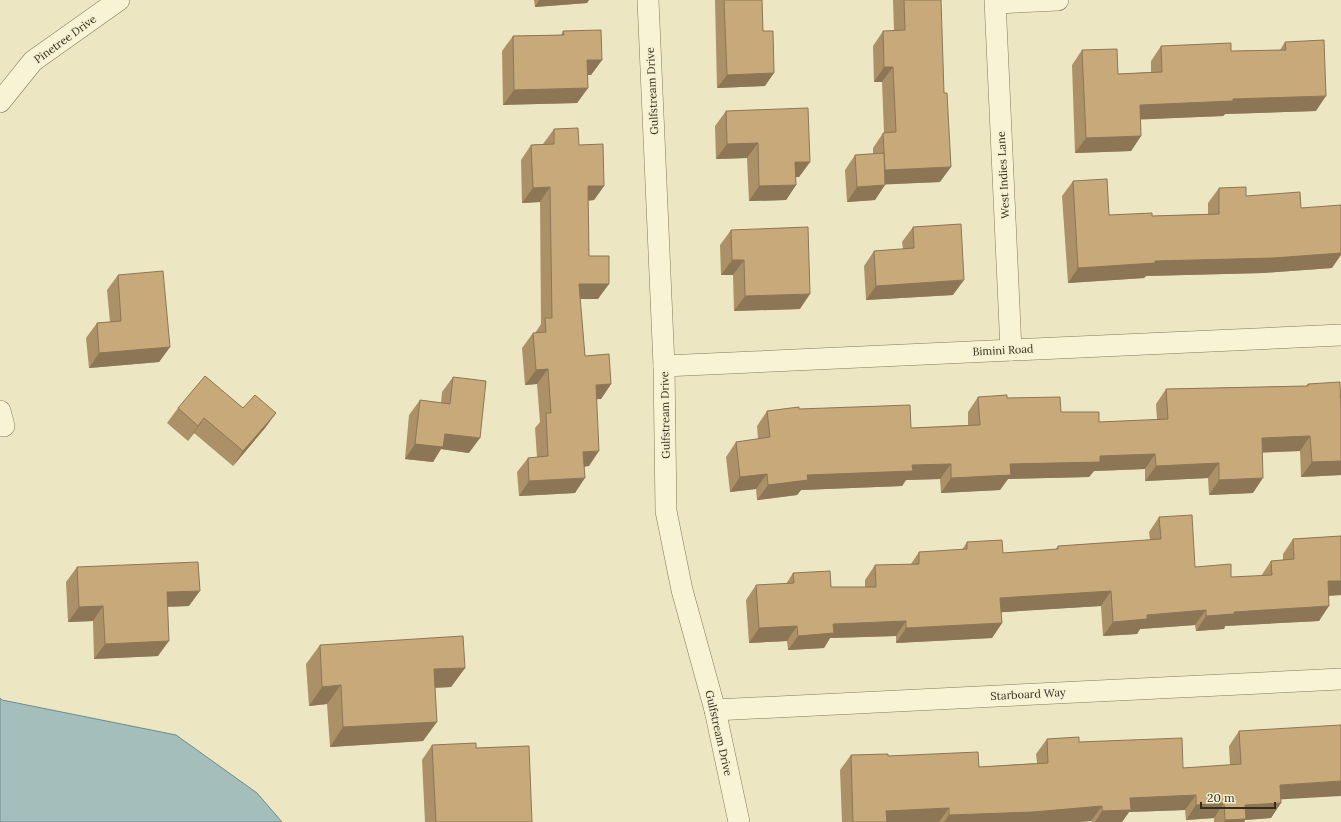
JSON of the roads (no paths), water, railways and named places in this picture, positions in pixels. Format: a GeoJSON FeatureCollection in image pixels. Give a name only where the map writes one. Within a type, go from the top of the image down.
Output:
{"type":"FeatureCollection","features":[{"type":"Feature","properties":{"kind":"street","name":"Pinetree Drive"},"geometry":{"type":"LineString","coordinates":[[0,102],[33,61],[119,0]]}},
{"type":"Feature","properties":{"kind":"street","name":"Gulfstream Drive"},"geometry":{"type":"LineString","coordinates":[[648,0],[664,366],[666,511],[682,590],[715,710],[739,822]]}},
{"type":"Feature","properties":{"kind":"street"},"geometry":{"type":"LineString","coordinates":[[995,1],[1058,0]]}},
{"type":"Feature","properties":{"kind":"street","name":"West Indies Lane"},"geometry":{"type":"LineString","coordinates":[[995,1],[1011,350]]}},
{"type":"Feature","properties":{"kind":"street","name":"Bimini Road"},"geometry":{"type":"LineString","coordinates":[[664,366],[1341,335]]}},
{"type":"Feature","properties":{"kind":"street","name":"Starboard Way"},"geometry":{"type":"LineString","coordinates":[[715,710],[1341,679]]}},
{"type":"Feature","properties":{"kind":"water"},"geometry":{"type":"Polygon","coordinates":[[[0,698],[2,700],[176,735],[257,793],[282,822],[0,822],[0,698]]]}}]}
